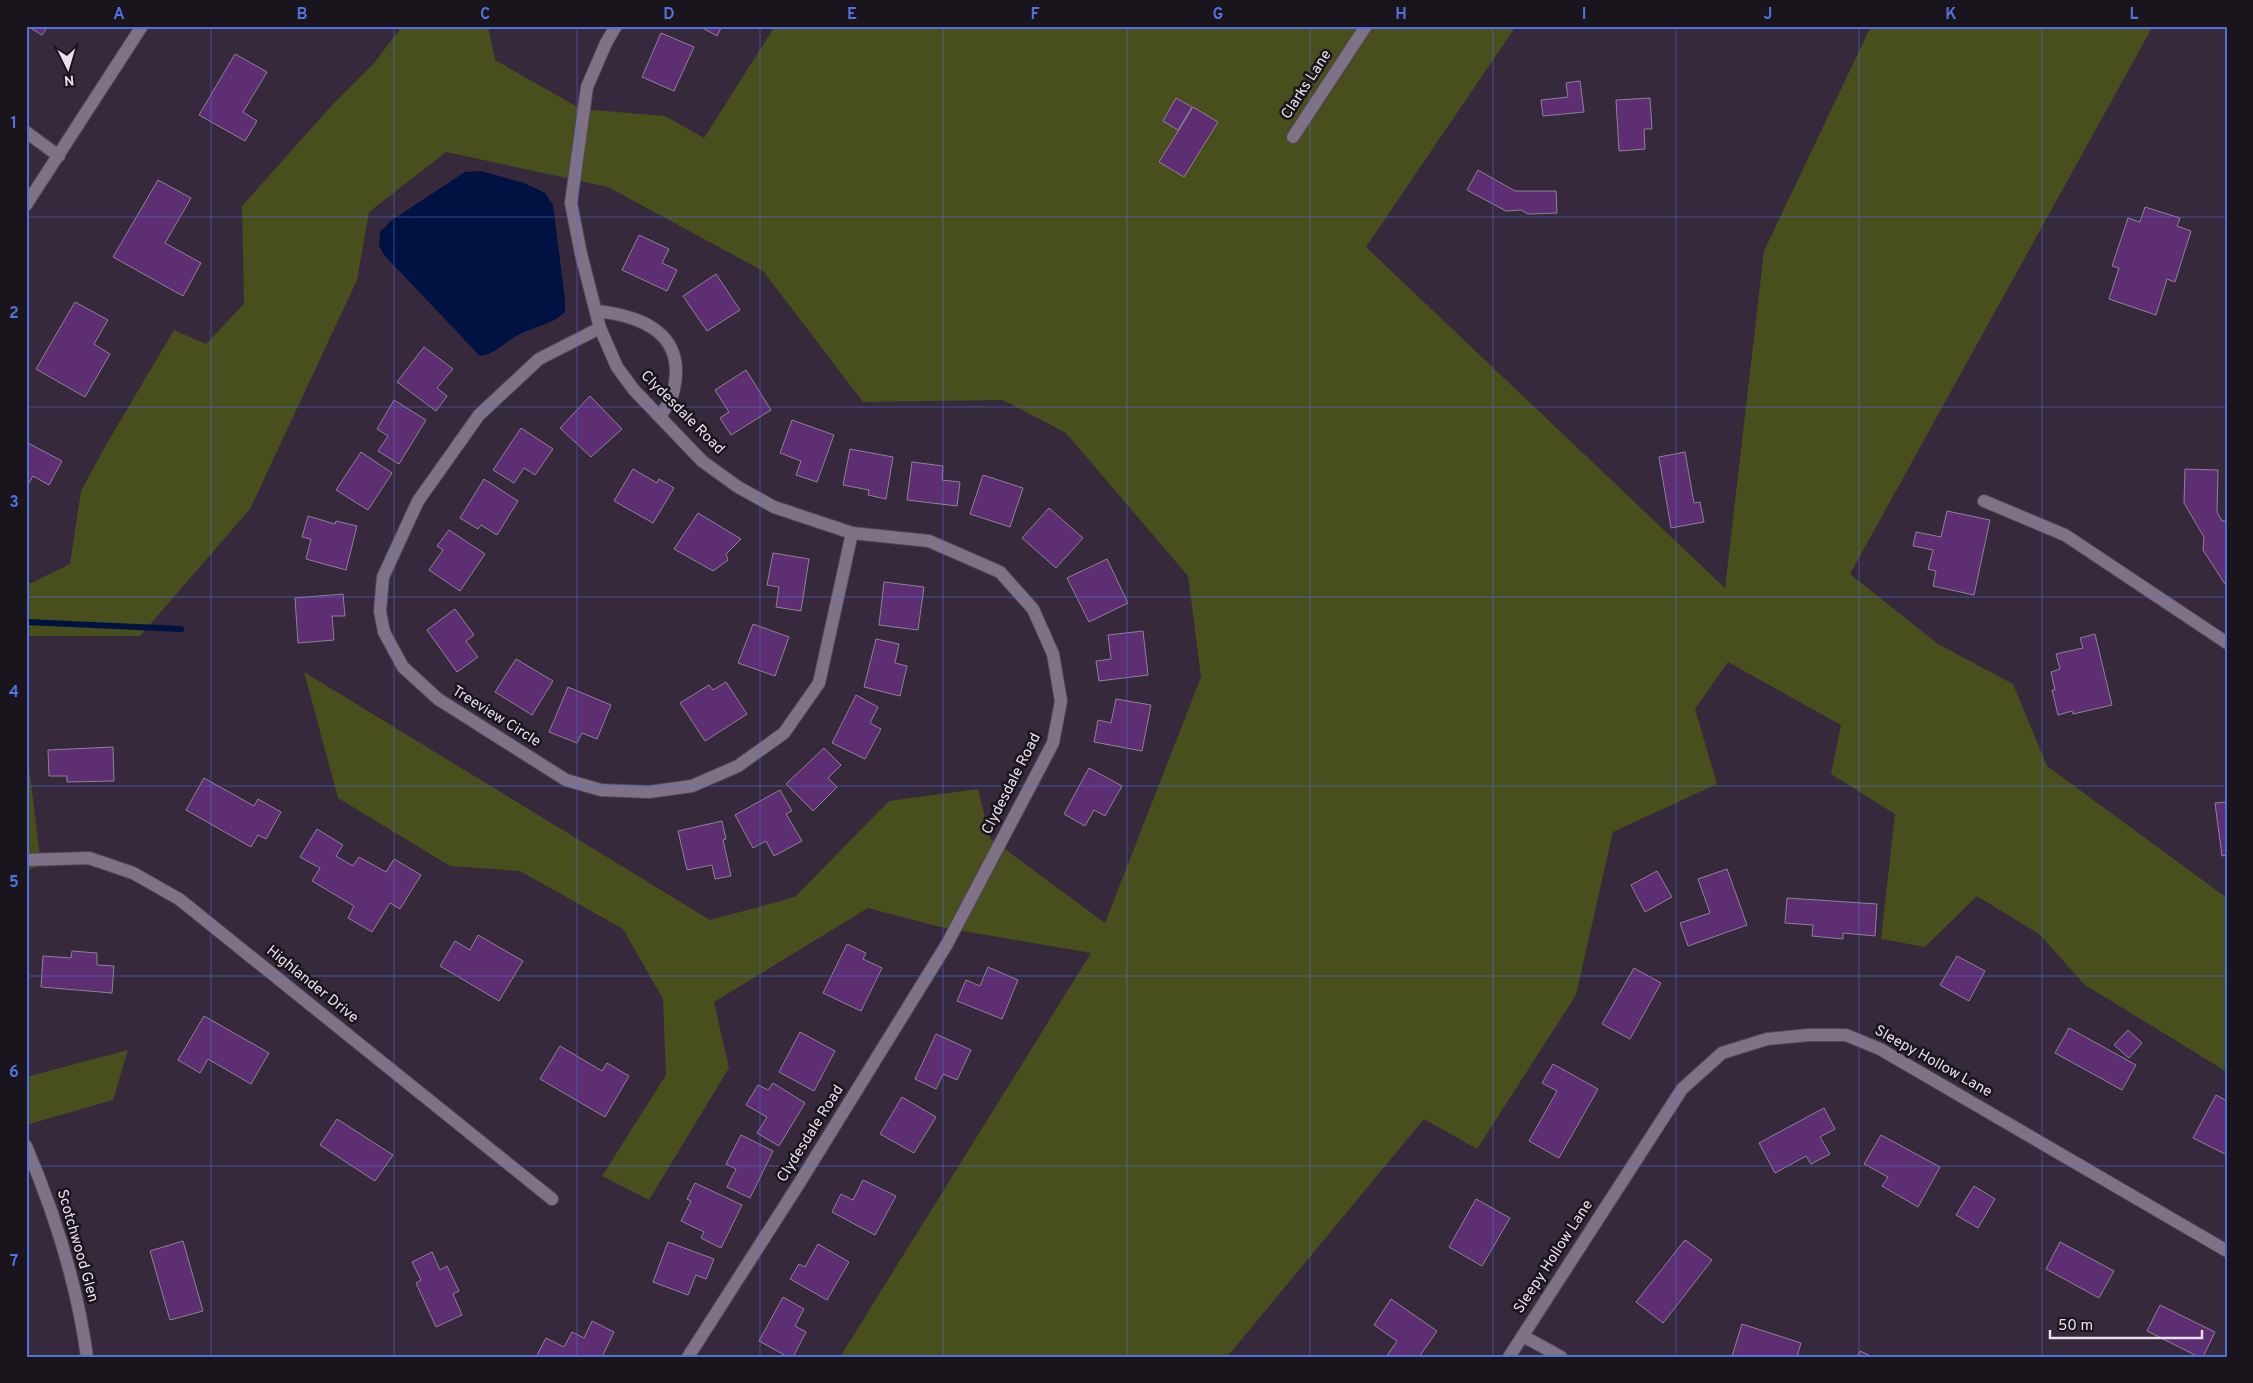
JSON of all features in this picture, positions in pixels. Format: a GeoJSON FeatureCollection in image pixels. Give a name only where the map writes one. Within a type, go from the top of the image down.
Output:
{"type":"FeatureCollection","features":[{"type":"Feature","properties":{"kind":"street"},"geometry":{"type":"LineString","coordinates":[[26,205],[142,26]]}},
{"type":"Feature","properties":{"kind":"street","name":"Clydesdale Road"},"geometry":{"type":"LineString","coordinates":[[616,26],[606,43],[587,87],[572,203],[581,254],[600,328],[617,367],[634,390],[702,461],[738,487],[774,507],[852,534],[929,541],[1000,572],[1033,609],[1053,654],[1060,701],[1053,742],[947,944],[688,1357]]}},
{"type":"Feature","properties":{"kind":"street","name":"Clarks Lane"},"geometry":{"type":"LineString","coordinates":[[1293,137],[1366,26]]}},
{"type":"Feature","properties":{"kind":"street"},"geometry":{"type":"LineString","coordinates":[[26,132],[59,156]]}},
{"type":"Feature","properties":{"kind":"street"},"geometry":{"type":"LineString","coordinates":[[596,311],[622,314],[649,324],[668,342],[676,363],[674,391],[660,417]]}},
{"type":"Feature","properties":{"kind":"street","name":"Treeview Circle"},"geometry":{"type":"LineString","coordinates":[[600,328],[539,359],[478,415],[418,501],[383,577],[380,611],[384,632],[403,668],[438,699],[566,780],[601,790],[649,792],[692,786],[738,766],[784,734],[818,683],[852,534]]}},
{"type":"Feature","properties":{"kind":"street"},"geometry":{"type":"LineString","coordinates":[[1984,501],[2065,535],[2227,643]]}},
{"type":"Feature","properties":{"kind":"street","name":"Highlander Drive"},"geometry":{"type":"LineString","coordinates":[[26,860],[89,858],[133,872],[179,899],[552,1199]]}},
{"type":"Feature","properties":{"kind":"street","name":"Sleepy Hollow Lane"},"geometry":{"type":"LineString","coordinates":[[1509,1357],[1682,1089],[1722,1053],[1767,1039],[1846,1034],[1880,1049],[2227,1251]]}},
{"type":"Feature","properties":{"kind":"street","name":"Scotchwood Glen"},"geometry":{"type":"LineString","coordinates":[[26,1146],[40,1179],[71,1272],[87,1357]]}},
{"type":"Feature","properties":{"kind":"street"},"geometry":{"type":"LineString","coordinates":[[1523,1336],[1561,1357]]}},
{"type":"Feature","properties":{"kind":"green space"},"geometry":{"type":"Polygon","coordinates":[[[402,26],[488,26],[495,60],[581,109],[665,116],[704,138],[775,26],[1516,26],[1366,247],[1725,588],[1764,251],[1871,26],[2153,26],[1850,574],[1938,644],[2013,684],[2047,766],[2227,898],[2227,1072],[2085,985],[2039,934],[1977,896],[1925,947],[1881,939],[1895,814],[1831,774],[1841,725],[1728,662],[1695,709],[1717,784],[1613,832],[1576,995],[1477,1149],[1424,1119],[1227,1357],[840,1357],[1091,953],[940,927],[868,908],[714,1002],[729,1068],[649,1200],[602,1176],[666,1075],[663,999],[623,929],[520,871],[450,866],[338,798],[304,672],[710,920],[795,897],[889,801],[978,789],[990,838],[1105,923],[1201,677],[1188,576],[1066,433],[1003,400],[863,402],[763,271],[608,187],[446,152],[369,212],[357,280],[250,509],[140,636],[26,636],[26,582],[31,583],[70,564],[81,491],[174,330],[206,344],[244,304],[242,206],[333,104],[375,62],[402,26]]]}},
{"type":"Feature","properties":{"kind":"green space"},"geometry":{"type":"Polygon","coordinates":[[[26,742],[41,865],[26,871],[26,742]]]}},
{"type":"Feature","properties":{"kind":"green space"},"geometry":{"type":"Polygon","coordinates":[[[128,1050],[113,1100],[26,1125],[26,1077],[128,1050]]]}},
{"type":"Feature","properties":{"kind":"shaded area"},"geometry":{"type":"Polygon","coordinates":[[[481,171],[524,183],[545,193],[553,205],[565,312],[550,322],[515,337],[491,353],[480,356],[384,255],[379,245],[380,232],[392,220],[465,172],[481,171]]]}},
{"type":"Feature","properties":{"kind":"building"},"geometry":{"type":"Polygon","coordinates":[[[27,26],[48,26],[42,35],[27,26]]]}},
{"type":"Feature","properties":{"kind":"building"},"geometry":{"type":"Polygon","coordinates":[[[699,26],[722,26],[717,36],[699,26]]]}},
{"type":"Feature","properties":{"kind":"building"},"geometry":{"type":"Polygon","coordinates":[[[661,33],[694,47],[674,91],[642,77],[661,33]]]}},
{"type":"Feature","properties":{"kind":"building"},"geometry":{"type":"Polygon","coordinates":[[[235,54],[267,72],[243,112],[257,121],[245,141],[199,115],[235,54]]]}},
{"type":"Feature","properties":{"kind":"building"},"geometry":{"type":"Polygon","coordinates":[[[1580,81],[1584,112],[1543,116],[1541,100],[1568,97],[1566,83],[1580,81]]]}},
{"type":"Feature","properties":{"kind":"building"},"geometry":{"type":"Polygon","coordinates":[[[1176,98],[1192,107],[1178,130],[1163,121],[1176,98]]]}},
{"type":"Feature","properties":{"kind":"building"},"geometry":{"type":"Polygon","coordinates":[[[1650,98],[1652,129],[1644,129],[1645,149],[1619,151],[1616,100],[1650,98]]]}},
{"type":"Feature","properties":{"kind":"building"},"geometry":{"type":"Polygon","coordinates":[[[1193,107],[1218,122],[1184,177],[1159,162],[1193,107]]]}},
{"type":"Feature","properties":{"kind":"building"},"geometry":{"type":"Polygon","coordinates":[[[1478,170],[1515,191],[1556,191],[1557,213],[1528,214],[1521,210],[1506,211],[1467,190],[1478,170]]]}},
{"type":"Feature","properties":{"kind":"building"},"geometry":{"type":"Polygon","coordinates":[[[158,180],[191,198],[165,243],[201,263],[183,296],[113,257],[158,180]]]}},
{"type":"Feature","properties":{"kind":"building"},"geometry":{"type":"Polygon","coordinates":[[[2145,207],[2180,218],[2177,226],[2191,231],[2175,282],[2167,279],[2156,315],[2109,299],[2119,268],[2112,266],[2128,218],[2140,222],[2145,207]]]}},
{"type":"Feature","properties":{"kind":"building"},"geometry":{"type":"Polygon","coordinates":[[[639,235],[669,249],[662,263],[677,270],[667,291],[622,270],[639,235]]]}},
{"type":"Feature","properties":{"kind":"building"},"geometry":{"type":"Polygon","coordinates":[[[716,274],[740,310],[707,331],[683,296],[716,274]]]}},
{"type":"Feature","properties":{"kind":"building"},"geometry":{"type":"Polygon","coordinates":[[[75,302],[108,320],[94,344],[110,354],[85,397],[36,369],[75,302]]]}},
{"type":"Feature","properties":{"kind":"building"},"geometry":{"type":"Polygon","coordinates":[[[424,347],[453,369],[437,388],[447,396],[436,411],[397,382],[424,347]]]}},
{"type":"Feature","properties":{"kind":"building"},"geometry":{"type":"Polygon","coordinates":[[[746,370],[771,410],[731,435],[720,418],[729,412],[715,390],[746,370]]]}},
{"type":"Feature","properties":{"kind":"building"},"geometry":{"type":"Polygon","coordinates":[[[590,396],[622,429],[591,457],[560,428],[590,396]]]}},
{"type":"Feature","properties":{"kind":"building"},"geometry":{"type":"Polygon","coordinates":[[[394,400],[426,420],[399,464],[378,451],[388,436],[377,429],[394,400]]]}},
{"type":"Feature","properties":{"kind":"building"},"geometry":{"type":"Polygon","coordinates":[[[792,420],[834,435],[817,482],[796,475],[801,461],[780,453],[792,420]]]}},
{"type":"Feature","properties":{"kind":"building"},"geometry":{"type":"Polygon","coordinates":[[[521,428],[553,449],[535,475],[524,468],[514,483],[493,470],[521,428]]]}},
{"type":"Feature","properties":{"kind":"building"},"geometry":{"type":"Polygon","coordinates":[[[26,442],[62,461],[49,485],[33,476],[26,488],[26,442]]]}},
{"type":"Feature","properties":{"kind":"building"},"geometry":{"type":"Polygon","coordinates":[[[850,449],[893,457],[886,499],[868,495],[869,490],[843,485],[850,449]]]}},
{"type":"Feature","properties":{"kind":"building"},"geometry":{"type":"Polygon","coordinates":[[[361,452],[392,473],[368,510],[336,490],[361,452]]]}},
{"type":"Feature","properties":{"kind":"building"},"geometry":{"type":"Polygon","coordinates":[[[1685,452],[1694,503],[1700,502],[1704,522],[1671,528],[1659,457],[1685,452]]]}},
{"type":"Feature","properties":{"kind":"building"},"geometry":{"type":"Polygon","coordinates":[[[912,462],[943,466],[942,480],[960,482],[957,506],[907,500],[912,462]]]}},
{"type":"Feature","properties":{"kind":"building"},"geometry":{"type":"Polygon","coordinates":[[[633,469],[657,483],[659,479],[674,488],[653,523],[614,501],[633,469]]]}},
{"type":"Feature","properties":{"kind":"building"},"geometry":{"type":"Polygon","coordinates":[[[2185,469],[2218,470],[2217,512],[2222,521],[2227,521],[2227,587],[2203,550],[2204,537],[2184,503],[2185,469]]]}},
{"type":"Feature","properties":{"kind":"building"},"geometry":{"type":"Polygon","coordinates":[[[983,475],[1023,488],[1010,527],[970,514],[983,475]]]}},
{"type":"Feature","properties":{"kind":"building"},"geometry":{"type":"Polygon","coordinates":[[[484,479],[518,501],[497,535],[481,525],[478,529],[460,518],[484,479]]]}},
{"type":"Feature","properties":{"kind":"building"},"geometry":{"type":"Polygon","coordinates":[[[1049,508],[1083,538],[1056,568],[1022,538],[1049,508]]]}},
{"type":"Feature","properties":{"kind":"building"},"geometry":{"type":"Polygon","coordinates":[[[1947,511],[1990,520],[1974,595],[1933,586],[1936,571],[1928,569],[1933,550],[1913,546],[1916,532],[1941,537],[1947,511]]]}},
{"type":"Feature","properties":{"kind":"building"},"geometry":{"type":"Polygon","coordinates":[[[698,513],[741,539],[726,554],[728,560],[713,571],[674,549],[698,513]]]}},
{"type":"Feature","properties":{"kind":"building"},"geometry":{"type":"Polygon","coordinates":[[[308,516],[335,524],[336,521],[357,526],[346,570],[306,559],[311,539],[302,537],[308,516]]]}},
{"type":"Feature","properties":{"kind":"building"},"geometry":{"type":"Polygon","coordinates":[[[449,530],[485,554],[460,591],[429,570],[443,550],[437,546],[449,530]]]}},
{"type":"Feature","properties":{"kind":"building"},"geometry":{"type":"Polygon","coordinates":[[[773,553],[809,559],[801,611],[776,607],[779,587],[767,585],[773,553]]]}},
{"type":"Feature","properties":{"kind":"building"},"geometry":{"type":"Polygon","coordinates":[[[1107,559],[1128,603],[1089,622],[1067,578],[1107,559]]]}},
{"type":"Feature","properties":{"kind":"building"},"geometry":{"type":"Polygon","coordinates":[[[884,582],[924,587],[918,630],[879,625],[884,582]]]}},
{"type":"Feature","properties":{"kind":"building"},"geometry":{"type":"Polygon","coordinates":[[[343,594],[345,616],[332,616],[334,640],[298,643],[295,598],[343,594]]]}},
{"type":"Feature","properties":{"kind":"building"},"geometry":{"type":"Polygon","coordinates":[[[455,609],[474,635],[466,641],[478,657],[457,672],[427,630],[455,609]]]}},
{"type":"Feature","properties":{"kind":"building"},"geometry":{"type":"Polygon","coordinates":[[[753,624],[789,637],[775,676],[738,663],[753,624]]]}},
{"type":"Feature","properties":{"kind":"building"},"geometry":{"type":"Polygon","coordinates":[[[1143,631],[1148,675],[1099,681],[1096,661],[1111,659],[1108,635],[1143,631]]]}},
{"type":"Feature","properties":{"kind":"building"},"geometry":{"type":"Polygon","coordinates":[[[2095,634],[2112,705],[2073,714],[2072,711],[2058,715],[2052,690],[2055,690],[2051,672],[2060,669],[2056,654],[2083,648],[2080,638],[2095,634]]]}},
{"type":"Feature","properties":{"kind":"building"},"geometry":{"type":"Polygon","coordinates":[[[876,639],[899,644],[895,663],[907,666],[900,696],[864,687],[876,639]]]}},
{"type":"Feature","properties":{"kind":"building"},"geometry":{"type":"Polygon","coordinates":[[[516,659],[553,681],[532,715],[495,692],[516,659]]]}},
{"type":"Feature","properties":{"kind":"building"},"geometry":{"type":"Polygon","coordinates":[[[726,682],[747,714],[705,741],[680,703],[709,685],[713,690],[726,682]]]}},
{"type":"Feature","properties":{"kind":"building"},"geometry":{"type":"Polygon","coordinates":[[[568,687],[611,705],[597,739],[582,733],[577,743],[549,732],[568,687]]]}},
{"type":"Feature","properties":{"kind":"building"},"geometry":{"type":"Polygon","coordinates":[[[856,695],[878,707],[870,723],[881,729],[865,759],[832,743],[856,695]]]}},
{"type":"Feature","properties":{"kind":"building"},"geometry":{"type":"Polygon","coordinates":[[[1116,699],[1151,705],[1142,751],[1094,742],[1098,720],[1111,723],[1116,699]]]}},
{"type":"Feature","properties":{"kind":"building"},"geometry":{"type":"Polygon","coordinates":[[[113,747],[114,781],[67,782],[67,776],[49,776],[48,750],[113,747]]]}},
{"type":"Feature","properties":{"kind":"building"},"geometry":{"type":"Polygon","coordinates":[[[824,748],[841,765],[828,778],[837,787],[813,811],[786,784],[824,748]]]}},
{"type":"Feature","properties":{"kind":"building"},"geometry":{"type":"Polygon","coordinates":[[[1089,768],[1122,786],[1105,816],[1094,810],[1085,826],[1064,814],[1089,768]]]}},
{"type":"Feature","properties":{"kind":"building"},"geometry":{"type":"Polygon","coordinates":[[[204,778],[254,806],[258,799],[281,812],[266,839],[258,835],[251,847],[186,810],[204,778]]]}},
{"type":"Feature","properties":{"kind":"building"},"geometry":{"type":"Polygon","coordinates":[[[780,790],[792,811],[786,814],[802,841],[774,856],[766,841],[753,848],[735,815],[780,790]]]}},
{"type":"Feature","properties":{"kind":"building"},"geometry":{"type":"Polygon","coordinates":[[[2227,802],[2227,855],[2222,856],[2215,803],[2227,802]]]}},
{"type":"Feature","properties":{"kind":"building"},"geometry":{"type":"Polygon","coordinates":[[[722,821],[726,839],[723,840],[731,876],[715,879],[712,865],[687,870],[678,831],[722,821]]]}},
{"type":"Feature","properties":{"kind":"building"},"geometry":{"type":"Polygon","coordinates":[[[317,829],[343,845],[336,856],[353,866],[359,857],[386,872],[394,859],[421,875],[400,909],[390,903],[372,932],[348,918],[354,906],[312,881],[320,868],[300,857],[317,829]]]}},
{"type":"Feature","properties":{"kind":"building"},"geometry":{"type":"Polygon","coordinates":[[[1727,869],[1747,925],[1688,946],[1680,923],[1710,913],[1698,879],[1727,869]]]}},
{"type":"Feature","properties":{"kind":"building"},"geometry":{"type":"Polygon","coordinates":[[[1657,871],[1672,897],[1645,912],[1631,885],[1657,871]]]}},
{"type":"Feature","properties":{"kind":"building"},"geometry":{"type":"Polygon","coordinates":[[[1787,898],[1877,904],[1875,936],[1843,933],[1843,939],[1812,936],[1813,925],[1785,923],[1787,898]]]}},
{"type":"Feature","properties":{"kind":"building"},"geometry":{"type":"Polygon","coordinates":[[[478,935],[523,961],[499,1001],[440,966],[455,941],[470,950],[478,935]]]}},
{"type":"Feature","properties":{"kind":"building"},"geometry":{"type":"Polygon","coordinates":[[[847,944],[866,953],[863,959],[882,968],[861,1011],[823,993],[847,944]]]}},
{"type":"Feature","properties":{"kind":"building"},"geometry":{"type":"Polygon","coordinates":[[[72,951],[97,953],[97,965],[114,966],[112,993],[41,987],[43,956],[71,958],[72,951]]]}},
{"type":"Feature","properties":{"kind":"building"},"geometry":{"type":"Polygon","coordinates":[[[1957,956],[1985,971],[1969,1001],[1940,985],[1957,956]]]}},
{"type":"Feature","properties":{"kind":"building"},"geometry":{"type":"Polygon","coordinates":[[[988,967],[1018,980],[1002,1019],[957,1001],[966,980],[980,986],[988,967]]]}},
{"type":"Feature","properties":{"kind":"building"},"geometry":{"type":"Polygon","coordinates":[[[1634,968],[1661,983],[1630,1039],[1602,1024],[1634,968]]]}},
{"type":"Feature","properties":{"kind":"building"},"geometry":{"type":"Polygon","coordinates":[[[204,1016],[269,1053],[251,1084],[208,1059],[200,1073],[178,1060],[204,1016]]]}},
{"type":"Feature","properties":{"kind":"building"},"geometry":{"type":"Polygon","coordinates":[[[2069,1028],[2136,1065],[2122,1090],[2055,1053],[2069,1028]]]}},
{"type":"Feature","properties":{"kind":"building"},"geometry":{"type":"Polygon","coordinates":[[[2128,1030],[2142,1043],[2129,1058],[2114,1045],[2128,1030]]]}},
{"type":"Feature","properties":{"kind":"building"},"geometry":{"type":"Polygon","coordinates":[[[800,1032],[835,1051],[814,1091],[779,1072],[800,1032]]]}},
{"type":"Feature","properties":{"kind":"building"},"geometry":{"type":"Polygon","coordinates":[[[936,1034],[971,1050],[957,1080],[943,1074],[936,1089],[915,1079],[936,1034]]]}},
{"type":"Feature","properties":{"kind":"building"},"geometry":{"type":"Polygon","coordinates":[[[560,1046],[602,1071],[607,1063],[629,1076],[605,1117],[540,1079],[560,1046]]]}},
{"type":"Feature","properties":{"kind":"building"},"geometry":{"type":"Polygon","coordinates":[[[1553,1064],[1598,1089],[1559,1158],[1529,1141],[1557,1091],[1542,1083],[1553,1064]]]}},
{"type":"Feature","properties":{"kind":"building"},"geometry":{"type":"Polygon","coordinates":[[[773,1083],[805,1103],[779,1146],[757,1133],[767,1117],[746,1105],[758,1085],[768,1090],[773,1083]]]}},
{"type":"Feature","properties":{"kind":"building"},"geometry":{"type":"Polygon","coordinates":[[[2216,1095],[2227,1101],[2227,1155],[2193,1138],[2216,1095]]]}},
{"type":"Feature","properties":{"kind":"building"},"geometry":{"type":"Polygon","coordinates":[[[902,1097],[936,1117],[914,1153],[880,1134],[902,1097]]]}},
{"type":"Feature","properties":{"kind":"building"},"geometry":{"type":"Polygon","coordinates":[[[1824,1108],[1835,1129],[1820,1137],[1830,1154],[1811,1164],[1806,1156],[1775,1173],[1759,1143],[1824,1108]]]}},
{"type":"Feature","properties":{"kind":"building"},"geometry":{"type":"Polygon","coordinates":[[[337,1119],[393,1155],[375,1181],[320,1145],[337,1119]]]}},
{"type":"Feature","properties":{"kind":"building"},"geometry":{"type":"Polygon","coordinates":[[[741,1135],[773,1151],[750,1198],[727,1187],[736,1169],[726,1164],[741,1135]]]}},
{"type":"Feature","properties":{"kind":"building"},"geometry":{"type":"Polygon","coordinates":[[[1881,1135],[1940,1167],[1918,1207],[1882,1186],[1888,1177],[1864,1164],[1881,1135]]]}},
{"type":"Feature","properties":{"kind":"building"},"geometry":{"type":"Polygon","coordinates":[[[863,1180],[896,1196],[875,1235],[832,1212],[841,1194],[853,1200],[863,1180]]]}},
{"type":"Feature","properties":{"kind":"building"},"geometry":{"type":"Polygon","coordinates":[[[695,1183],[742,1205],[721,1248],[701,1238],[704,1232],[681,1221],[691,1201],[687,1199],[695,1183]]]}},
{"type":"Feature","properties":{"kind":"building"},"geometry":{"type":"Polygon","coordinates":[[[1974,1186],[1995,1199],[1978,1228],[1956,1215],[1974,1186]]]}},
{"type":"Feature","properties":{"kind":"building"},"geometry":{"type":"Polygon","coordinates":[[[1476,1199],[1510,1218],[1482,1266],[1449,1247],[1476,1199]]]}},
{"type":"Feature","properties":{"kind":"building"},"geometry":{"type":"Polygon","coordinates":[[[1685,1240],[1712,1260],[1663,1323],[1636,1302],[1685,1240]]]}},
{"type":"Feature","properties":{"kind":"building"},"geometry":{"type":"Polygon","coordinates":[[[183,1241],[203,1311],[170,1320],[150,1251],[183,1241]]]}},
{"type":"Feature","properties":{"kind":"building"},"geometry":{"type":"Polygon","coordinates":[[[668,1242],[714,1259],[706,1279],[696,1275],[688,1295],[653,1282],[668,1242]]]}},
{"type":"Feature","properties":{"kind":"building"},"geometry":{"type":"Polygon","coordinates":[[[2060,1242],[2114,1271],[2099,1298],[2046,1269],[2060,1242]]]}},
{"type":"Feature","properties":{"kind":"building"},"geometry":{"type":"Polygon","coordinates":[[[818,1244],[849,1262],[827,1300],[790,1279],[799,1264],[805,1267],[818,1244]]]}},
{"type":"Feature","properties":{"kind":"building"},"geometry":{"type":"Polygon","coordinates":[[[432,1252],[440,1270],[447,1266],[459,1291],[453,1294],[462,1315],[436,1327],[416,1283],[421,1280],[412,1262],[432,1252]]]}},
{"type":"Feature","properties":{"kind":"building"},"geometry":{"type":"Polygon","coordinates":[[[783,1297],[804,1309],[795,1326],[806,1332],[793,1357],[788,1357],[759,1341],[783,1297]]]}},
{"type":"Feature","properties":{"kind":"building"},"geometry":{"type":"Polygon","coordinates":[[[1391,1299],[1437,1331],[1419,1357],[1386,1357],[1397,1341],[1374,1325],[1391,1299]]]}},
{"type":"Feature","properties":{"kind":"building"},"geometry":{"type":"Polygon","coordinates":[[[2160,1305],[2215,1332],[2203,1357],[2199,1357],[2147,1331],[2160,1305]]]}},
{"type":"Feature","properties":{"kind":"building"},"geometry":{"type":"Polygon","coordinates":[[[592,1321],[614,1332],[602,1357],[536,1357],[546,1338],[564,1347],[572,1332],[584,1338],[592,1321]]]}},
{"type":"Feature","properties":{"kind":"building"},"geometry":{"type":"Polygon","coordinates":[[[1742,1324],[1801,1343],[1797,1357],[1732,1356],[1742,1324]]]}},
{"type":"Feature","properties":{"kind":"building"},"geometry":{"type":"Polygon","coordinates":[[[1860,1351],[1873,1357],[1857,1357],[1860,1351]]]}},
{"type":"Feature","properties":{"kind":"waterway"},"geometry":{"type":"LineString","coordinates":[[26,622],[181,629]]}}]}
